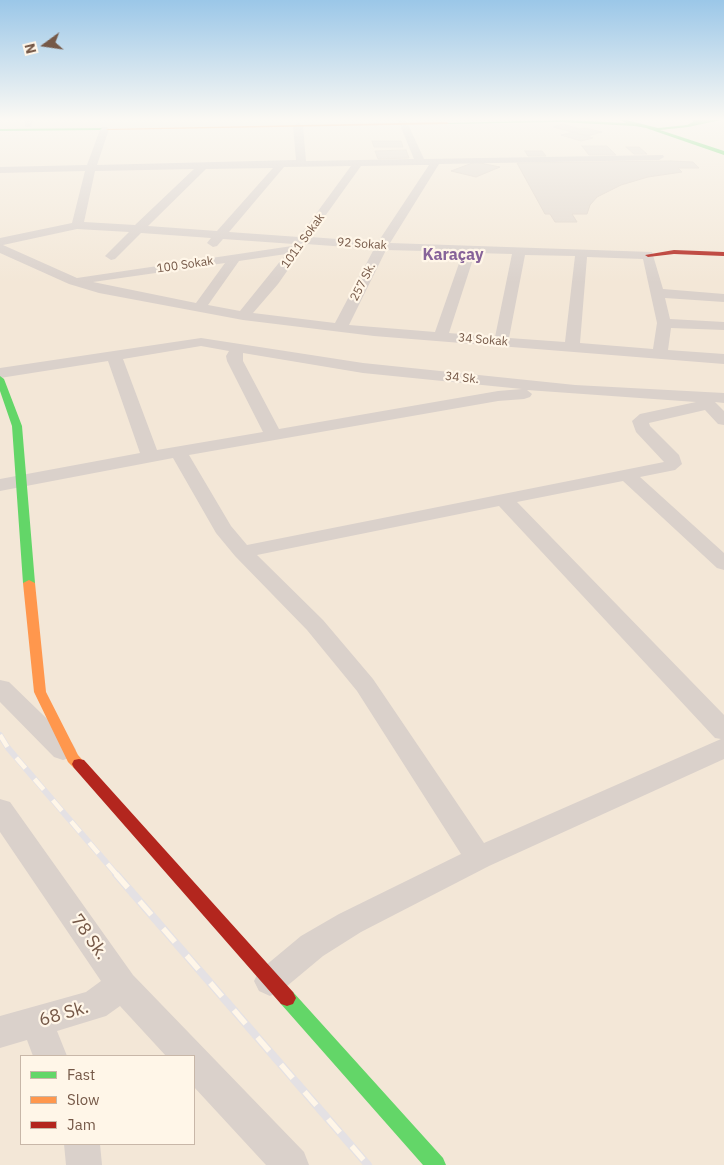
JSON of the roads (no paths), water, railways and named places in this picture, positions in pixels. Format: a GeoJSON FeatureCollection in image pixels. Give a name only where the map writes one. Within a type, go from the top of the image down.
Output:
{"type":"FeatureCollection","features":[{"type":"Feature","properties":{"kind":"main road"},"geometry":{"type":"LineString","coordinates":[[650,255],[674,252],[724,254]]}},
{"type":"Feature","properties":{"kind":"main road"},"geometry":{"type":"LineString","coordinates":[[650,255],[700,265]]}},
{"type":"Feature","properties":{"kind":"main road"},"geometry":{"type":"LineString","coordinates":[[0,379],[17,426],[27,568],[40,692],[73,758],[436,1165]]}},
{"type":"Feature","properties":{"kind":"street"},"geometry":{"type":"LineString","coordinates":[[76,225],[89,174]]}},
{"type":"Feature","properties":{"kind":"street"},"geometry":{"type":"LineString","coordinates":[[111,256],[194,174]]}},
{"type":"Feature","properties":{"kind":"street"},"geometry":{"type":"LineString","coordinates":[[207,262],[211,246],[273,174]]}},
{"type":"Feature","properties":{"kind":"street","name":"1011 Sokak"},"geometry":{"type":"LineString","coordinates":[[243,316],[273,281],[350,174]]}},
{"type":"Feature","properties":{"kind":"street","name":"257 Sk."},"geometry":{"type":"LineString","coordinates":[[340,328],[382,246],[428,174]]}},
{"type":"Feature","properties":{"kind":"street","name":"92 Sokak"},"geometry":{"type":"LineString","coordinates":[[0,242],[76,225],[139,228],[299,244],[650,255]]}},
{"type":"Feature","properties":{"kind":"street","name":"100 Sokak"},"geometry":{"type":"LineString","coordinates":[[74,281],[235,258],[299,244]]}},
{"type":"Feature","properties":{"kind":"street","name":"34 Sokak"},"geometry":{"type":"LineString","coordinates":[[0,248],[74,281],[104,290],[243,316],[340,328],[724,359]]}},
{"type":"Feature","properties":{"kind":"street"},"geometry":{"type":"LineString","coordinates":[[441,337],[470,250]]}},
{"type":"Feature","properties":{"kind":"street"},"geometry":{"type":"LineString","coordinates":[[501,342],[519,252]]}},
{"type":"Feature","properties":{"kind":"street"},"geometry":{"type":"LineString","coordinates":[[572,347],[581,254]]}},
{"type":"Feature","properties":{"kind":"street"},"geometry":{"type":"LineString","coordinates":[[650,255],[664,322],[660,354]]}},
{"type":"Feature","properties":{"kind":"street"},"geometry":{"type":"LineString","coordinates":[[199,308],[235,258]]}},
{"type":"Feature","properties":{"kind":"street"},"geometry":{"type":"LineString","coordinates":[[658,293],[724,298]]}},
{"type":"Feature","properties":{"kind":"street"},"geometry":{"type":"LineString","coordinates":[[664,322],[724,326]]}},
{"type":"Feature","properties":{"kind":"street","name":"34 Sk."},"geometry":{"type":"LineString","coordinates":[[0,373],[201,342],[362,368],[574,390],[710,400]]}},
{"type":"Feature","properties":{"kind":"street"},"geometry":{"type":"LineString","coordinates":[[238,348],[234,356],[235,362],[274,436]]}},
{"type":"Feature","properties":{"kind":"street"},"geometry":{"type":"LineString","coordinates":[[114,355],[150,457]]}},
{"type":"Feature","properties":{"kind":"street"},"geometry":{"type":"LineString","coordinates":[[0,485],[498,396],[574,390]]}},
{"type":"Feature","properties":{"kind":"street"},"geometry":{"type":"LineString","coordinates":[[242,552],[669,466],[674,462],[642,428],[640,421],[710,400],[724,420]]}},
{"type":"Feature","properties":{"kind":"street"},"geometry":{"type":"LineString","coordinates":[[178,452],[207,503],[242,552],[315,625],[365,685],[479,858]]}},
{"type":"Feature","properties":{"kind":"street"},"geometry":{"type":"LineString","coordinates":[[627,475],[724,564]]}},
{"type":"Feature","properties":{"kind":"street"},"geometry":{"type":"LineString","coordinates":[[504,500],[724,731]]}},
{"type":"Feature","properties":{"kind":"street"},"geometry":{"type":"LineString","coordinates":[[0,688],[73,758]]}},
{"type":"Feature","properties":{"kind":"street"},"geometry":{"type":"LineString","coordinates":[[270,980],[312,946],[350,923],[479,858],[724,748]]}},
{"type":"Feature","properties":{"kind":"street","name":"78 Sk."},"geometry":{"type":"LineString","coordinates":[[0,810],[122,985],[188,1055]]}},
{"type":"Feature","properties":{"kind":"street","name":"68 Sk."},"geometry":{"type":"LineString","coordinates":[[0,1032],[95,1005],[122,985]]}},
{"type":"Feature","properties":{"kind":"street"},"geometry":{"type":"LineString","coordinates":[[37,1022],[50,1055]]}},
{"type":"Feature","properties":{"kind":"street"},"geometry":{"type":"LineString","coordinates":[[195,1063],[291,1165]]}},
{"type":"Feature","properties":{"kind":"street"},"geometry":{"type":"LineString","coordinates":[[82,1145],[84,1165]]}},
{"type":"Feature","properties":{"kind":"railway"},"geometry":{"type":"LineString","coordinates":[[0,735],[8,748],[117,875]]}},
{"type":"Feature","properties":{"kind":"railway"},"geometry":{"type":"LineString","coordinates":[[116,874],[368,1165]]}},
{"type":"Feature","properties":{"kind":"district","name":"Karaçay"},"geometry":{"type":"Point","coordinates":[453,255]}}]}
